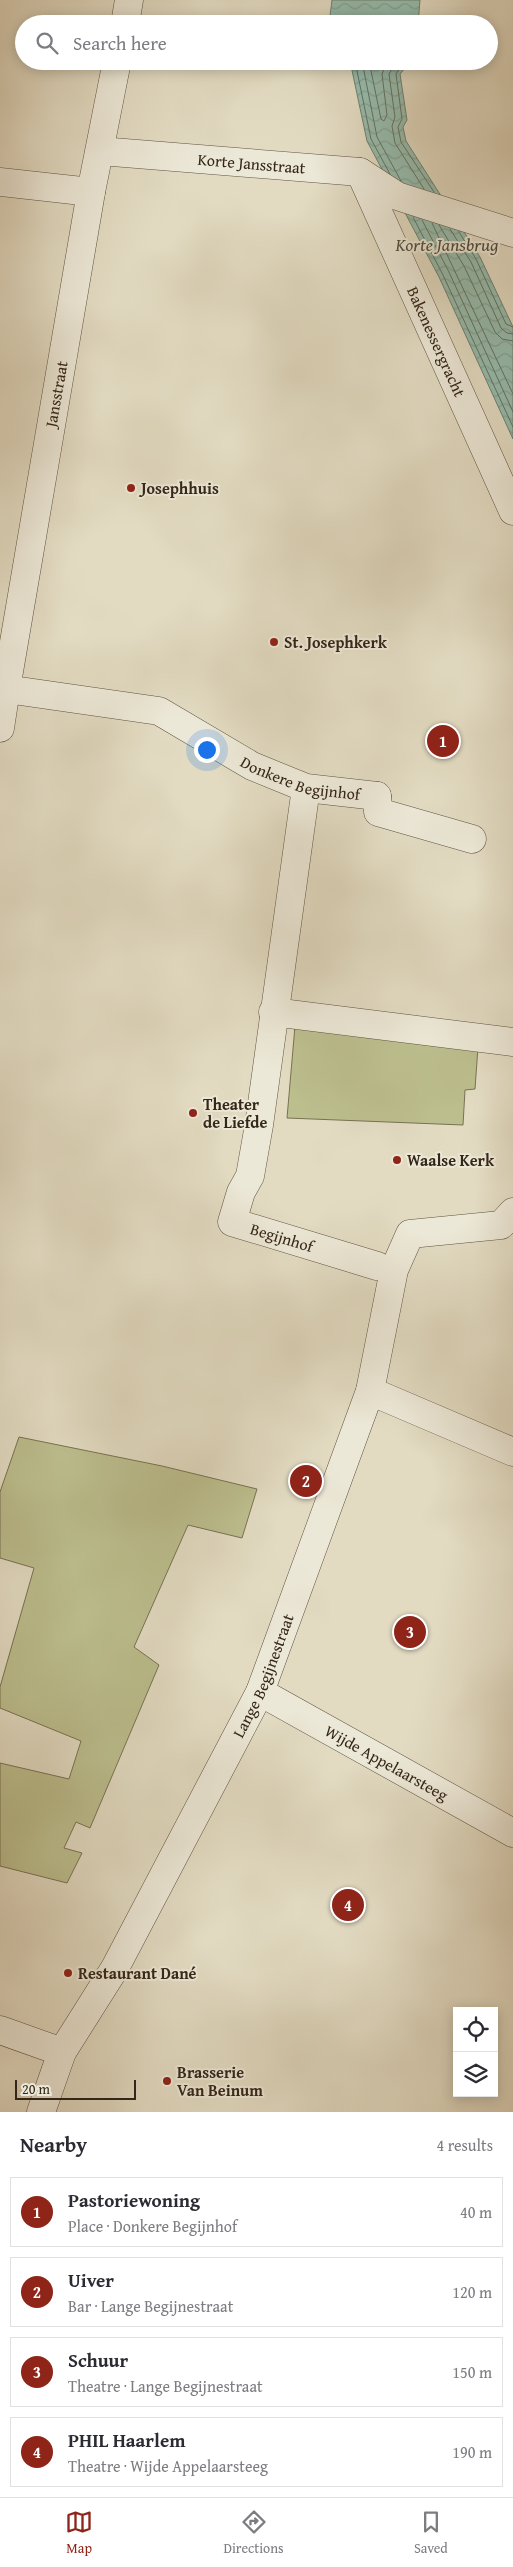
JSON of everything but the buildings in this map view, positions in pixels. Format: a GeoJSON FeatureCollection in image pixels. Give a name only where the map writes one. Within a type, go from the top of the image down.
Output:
{"type":"FeatureCollection","features":[{"type":"Feature","properties":{"kind":"street"},"geometry":{"type":"LineString","coordinates":[[126,15],[129,0]]}},
{"type":"Feature","properties":{"kind":"street","name":"Jansstraat"},"geometry":{"type":"LineString","coordinates":[[0,728],[91,192],[115,70]]}},
{"type":"Feature","properties":{"kind":"street","name":"Korte Jansstraat"},"geometry":{"type":"LineString","coordinates":[[100,151],[152,157],[360,172],[397,196],[513,233]]}},
{"type":"Feature","properties":{"kind":"street","name":"Bakenessergracht"},"geometry":{"type":"LineString","coordinates":[[360,172],[513,512]]}},
{"type":"Feature","properties":{"kind":"street"},"geometry":{"type":"LineString","coordinates":[[0,182],[91,192]]}},
{"type":"Feature","properties":{"kind":"street","name":"Donkere Begijnhof"},"geometry":{"type":"LineString","coordinates":[[6,689],[159,710],[252,766],[306,788],[377,796],[378,812],[472,838]]}},
{"type":"Feature","properties":{"kind":"street","name":"Begijnhof"},"geometry":{"type":"LineString","coordinates":[[306,788],[250,1176],[241,1192],[232,1222],[385,1268]]}},
{"type":"Feature","properties":{"kind":"street"},"geometry":{"type":"LineString","coordinates":[[273,1012],[513,1042]]}},
{"type":"Feature","properties":{"kind":"street"},"geometry":{"type":"LineString","coordinates":[[385,1268],[410,1234],[501,1225],[513,1212]]}},
{"type":"Feature","properties":{"kind":"street","name":"Lange Begijnestraat"},"geometry":{"type":"LineString","coordinates":[[41,2112],[62,2052],[115,1968],[260,1692],[370,1391],[385,1268]]}},
{"type":"Feature","properties":{"kind":"street"},"geometry":{"type":"LineString","coordinates":[[370,1391],[513,1452]]}},
{"type":"Feature","properties":{"kind":"street","name":"Wijde Appelaarsteeg"},"geometry":{"type":"LineString","coordinates":[[260,1692],[513,1833]]}},
{"type":"Feature","properties":{"kind":"street"},"geometry":{"type":"LineString","coordinates":[[0,2030],[62,2052]]}},
{"type":"Feature","properties":{"kind":"shaded area"},"geometry":{"type":"Polygon","coordinates":[[[295,1026],[478,1047],[475,1089],[465,1090],[463,1125],[287,1118],[295,1026]]]}},
{"type":"Feature","properties":{"kind":"shaded area"},"geometry":{"type":"Polygon","coordinates":[[[19,1437],[162,1466],[257,1489],[242,1538],[188,1525],[134,1647],[159,1665],[90,1828],[76,1822],[64,1848],[82,1853],[67,1883],[0,1866],[0,1763],[69,1779],[81,1741],[0,1708],[0,1687],[34,1568],[0,1558],[0,1492],[19,1437]]]}},
{"type":"Feature","properties":{"kind":"water"},"geometry":{"type":"Polygon","coordinates":[[[332,0],[420,0],[419,15],[330,15],[332,0]]]}},
{"type":"Feature","properties":{"kind":"water","name":"Korte Jansbrug"},"geometry":{"type":"Polygon","coordinates":[[[352,70],[403,70],[400,74],[407,120],[403,127],[406,141],[480,257],[513,327],[513,439],[439,277],[367,141],[352,70]]]}},
{"type":"Feature","properties":{"kind":"place","name":"Josephhuis"},"geometry":{"type":"Point","coordinates":[131,488]}},
{"type":"Feature","properties":{"kind":"place","name":"St. Josephkerk"},"geometry":{"type":"Point","coordinates":[274,642]}},
{"type":"Feature","properties":{"kind":"place","name":"Pastoriewoning"},"geometry":{"type":"Point","coordinates":[443,741]}},
{"type":"Feature","properties":{"kind":"place","name":"Theater de Liefde"},"geometry":{"type":"Point","coordinates":[193,1113]}},
{"type":"Feature","properties":{"kind":"place","name":"Waalse Kerk"},"geometry":{"type":"Point","coordinates":[397,1160]}},
{"type":"Feature","properties":{"kind":"place","name":"Uiver"},"geometry":{"type":"Point","coordinates":[306,1481]}},
{"type":"Feature","properties":{"kind":"place","name":"Schuur"},"geometry":{"type":"Point","coordinates":[410,1632]}},
{"type":"Feature","properties":{"kind":"place","name":"PHIL Haarlem"},"geometry":{"type":"Point","coordinates":[348,1905]}},
{"type":"Feature","properties":{"kind":"place","name":"Restaurant Dané"},"geometry":{"type":"Point","coordinates":[68,1973]}},
{"type":"Feature","properties":{"kind":"place","name":"Brasserie Van Beinum"},"geometry":{"type":"Point","coordinates":[167,2081]}}]}
